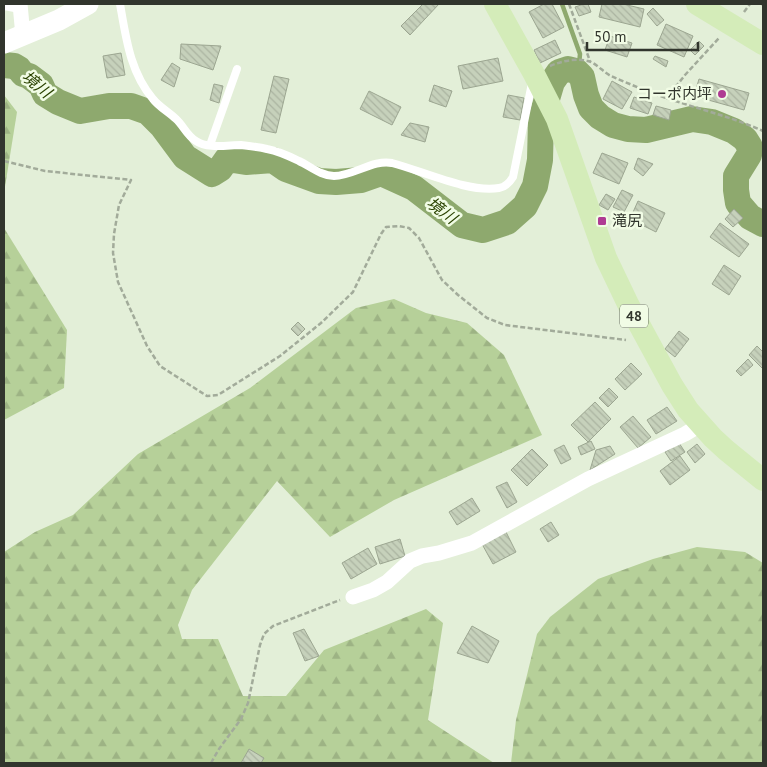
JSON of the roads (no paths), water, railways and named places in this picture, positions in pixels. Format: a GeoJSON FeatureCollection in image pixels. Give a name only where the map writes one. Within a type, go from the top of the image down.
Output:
{"type":"FeatureCollection","features":[{"type":"Feature","properties":{"kind":"main road","name":"48"},"geometry":{"type":"LineString","coordinates":[[495,4],[557,119],[606,258],[672,385],[700,425],[726,450],[763,480]]}},
{"type":"Feature","properties":{"kind":"main road"},"geometry":{"type":"LineString","coordinates":[[698,4],[763,44]]}},
{"type":"Feature","properties":{"kind":"street"},"geometry":{"type":"LineString","coordinates":[[13,39],[59,20],[88,4]]}},
{"type":"Feature","properties":{"kind":"street"},"geometry":{"type":"LineString","coordinates":[[13,39],[20,7]]}},
{"type":"Feature","properties":{"kind":"street"},"geometry":{"type":"LineString","coordinates":[[353,597],[373,590],[387,582],[410,561],[472,543],[588,479],[685,434],[700,425]]}},
{"type":"Feature","properties":{"kind":"lane"},"geometry":{"type":"LineString","coordinates":[[120,4],[132,63],[142,86],[154,101],[178,120],[195,141],[210,145],[267,149],[298,160],[325,175],[350,174],[379,164],[391,163],[470,186],[500,188],[514,177],[537,81]]}},
{"type":"Feature","properties":{"kind":"lane"},"geometry":{"type":"LineString","coordinates":[[4,6],[20,7]]}},
{"type":"Feature","properties":{"kind":"lane"},"geometry":{"type":"LineString","coordinates":[[210,145],[237,69]]}},
{"type":"Feature","properties":{"kind":"waterway"},"geometry":{"type":"LineString","coordinates":[[562,4],[580,54],[579,65],[576,71]]}},
{"type":"Feature","properties":{"kind":"waterway","name":"境川"},"geometry":{"type":"LineString","coordinates":[[4,65],[14,66],[19,69],[23,74],[41,85],[45,94],[58,102],[80,111],[109,106],[131,106],[148,112],[162,126],[185,157],[212,174],[220,169],[227,159],[246,162],[273,160],[286,169],[319,181],[361,180],[381,173],[414,188],[462,225],[483,230],[507,222],[525,206],[535,186],[540,160],[541,119],[552,82],[559,72],[568,69],[576,71],[582,77],[591,108],[600,117],[613,125],[628,129],[646,130],[692,119],[712,122],[734,131],[745,139],[750,147],[749,155],[736,176],[738,203],[750,217],[763,224]]}},
{"type":"Feature","properties":{"kind":"place","name":"コーポ内坪"},"geometry":{"type":"Point","coordinates":[722,94]}},
{"type":"Feature","properties":{"kind":"place","name":"滝尻"},"geometry":{"type":"Point","coordinates":[602,221]}}]}
